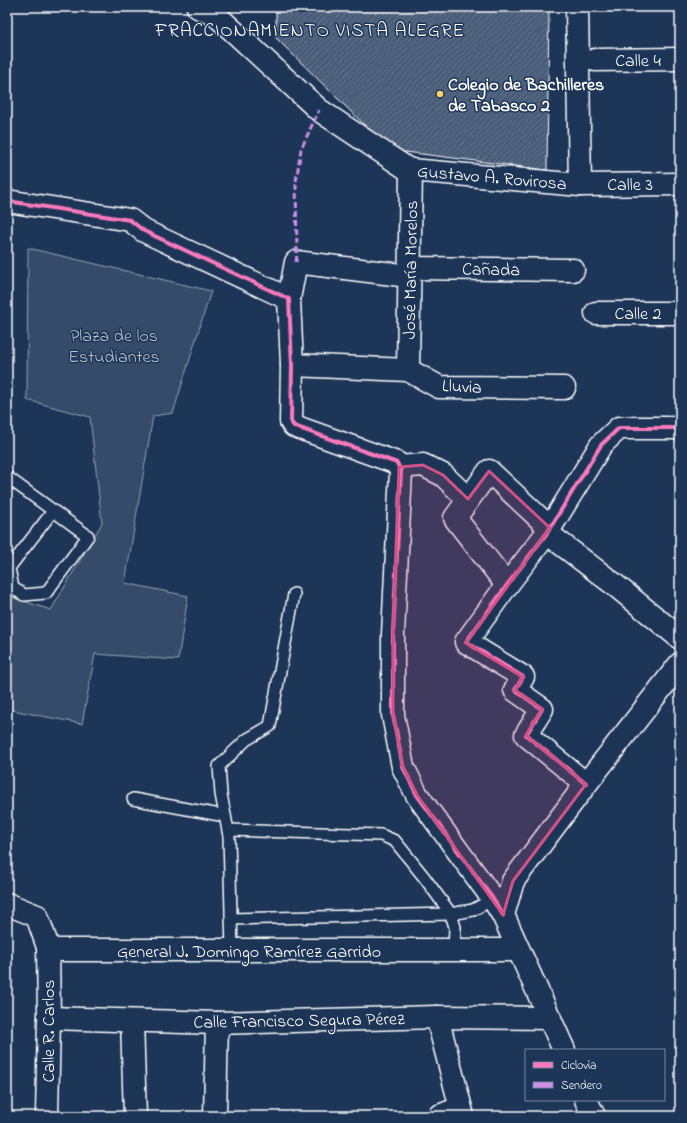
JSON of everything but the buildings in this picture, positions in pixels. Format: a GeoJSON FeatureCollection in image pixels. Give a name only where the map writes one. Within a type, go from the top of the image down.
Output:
{"type":"FeatureCollection","features":[{"type":"Feature","properties":{"kind":"street","name":"Gustavo A. Rovirosa"},"geometry":{"type":"LineString","coordinates":[[198,7],[218,16],[320,110],[406,168],[411,170],[580,185]]}},
{"type":"Feature","properties":{"kind":"street"},"geometry":{"type":"LineString","coordinates":[[577,7],[580,185]]}},
{"type":"Feature","properties":{"kind":"street","name":"Calle 4"},"geometry":{"type":"LineString","coordinates":[[595,60],[680,59]]}},
{"type":"Feature","properties":{"kind":"street","name":"José María Morelos"},"geometry":{"type":"LineString","coordinates":[[408,370],[411,170]]}},
{"type":"Feature","properties":{"kind":"street","name":"Calle 3"},"geometry":{"type":"LineString","coordinates":[[580,185],[680,184]]}},
{"type":"Feature","properties":{"kind":"street"},"geometry":{"type":"LineString","coordinates":[[7,201],[130,220],[144,231],[289,299],[292,366],[290,422],[294,426],[397,463],[401,471],[393,634],[393,715],[403,767],[417,794],[498,907],[564,1049]]}},
{"type":"Feature","properties":{"kind":"street","name":"Cañada"},"geometry":{"type":"LineString","coordinates":[[289,299],[296,262],[410,272],[573,270]]}},
{"type":"Feature","properties":{"kind":"street","name":"Calle 2"},"geometry":{"type":"LineString","coordinates":[[596,313],[680,313]]}},
{"type":"Feature","properties":{"kind":"street","name":"Lluvia"},"geometry":{"type":"LineString","coordinates":[[292,366],[408,370],[439,387],[564,388]]}},
{"type":"Feature","properties":{"kind":"street"},"geometry":{"type":"LineString","coordinates":[[586,784],[526,735],[542,709],[515,690],[523,677],[466,642],[548,530],[601,445],[619,428],[680,428]]}},
{"type":"Feature","properties":{"kind":"street"},"geometry":{"type":"LineString","coordinates":[[399,467],[423,465],[443,475],[468,499]]}},
{"type":"Feature","properties":{"kind":"street"},"geometry":{"type":"LineString","coordinates":[[507,585],[455,518],[489,471],[548,530],[680,638]]}},
{"type":"Feature","properties":{"kind":"street"},"geometry":{"type":"LineString","coordinates":[[498,907],[513,881],[586,784],[680,664]]}},
{"type":"Feature","properties":{"kind":"street"},"geometry":{"type":"LineString","coordinates":[[7,904],[37,916],[48,946]]}},
{"type":"Feature","properties":{"kind":"street","name":"General J. Domingo Ramírez Garrido"},"geometry":{"type":"LineString","coordinates":[[48,946],[49,950],[518,950]]}},
{"type":"Feature","properties":{"kind":"street","name":"Calle R. Carlos"},"geometry":{"type":"LineString","coordinates":[[47,1116],[49,1018],[48,946]]}},
{"type":"Feature","properties":{"kind":"street"},"geometry":{"type":"LineString","coordinates":[[437,1017],[461,1112],[439,1116]]}},
{"type":"Feature","properties":{"kind":"street","name":"Calle Francisco Segura Pérez"},"geometry":{"type":"LineString","coordinates":[[49,1018],[217,1023],[437,1017],[550,1018]]}},
{"type":"Feature","properties":{"kind":"street"},"geometry":{"type":"LineString","coordinates":[[132,1021],[135,1116]]}},
{"type":"Feature","properties":{"kind":"street"},"geometry":{"type":"LineString","coordinates":[[214,1116],[217,1023]]}},
{"type":"Feature","properties":{"kind":"street"},"geometry":{"type":"LineString","coordinates":[[586,1101],[594,1116]]}},
{"type":"Feature","properties":{"kind":"lane"},"geometry":{"type":"LineString","coordinates":[[7,477],[88,536],[46,594],[24,595],[13,588],[9,568],[53,511]]}},
{"type":"Feature","properties":{"kind":"lane"},"geometry":{"type":"LineString","coordinates":[[232,951],[228,830],[221,794],[219,766],[246,740],[270,726],[294,594]]}},
{"type":"Feature","properties":{"kind":"lane"},"geometry":{"type":"LineString","coordinates":[[133,799],[225,816]]}},
{"type":"Feature","properties":{"kind":"lane"},"geometry":{"type":"LineString","coordinates":[[228,830],[381,835],[395,841],[451,914],[455,927],[454,951]]}},
{"type":"Feature","properties":{"kind":"lane"},"geometry":{"type":"LineString","coordinates":[[231,919],[451,914],[498,907]]}},
{"type":"Feature","properties":{"kind":"highlighted area"},"geometry":{"type":"Polygon","coordinates":[[[423,465],[443,475],[468,499],[489,471],[550,528],[466,643],[523,677],[515,690],[542,709],[526,735],[586,784],[513,881],[503,915],[417,795],[403,767],[393,715],[393,634],[399,467],[423,465]]]}},
{"type":"Feature","properties":{"kind":"green space","name":"Plaza de los Estudiantes"},"geometry":{"type":"Polygon","coordinates":[[[28,248],[211,291],[173,413],[153,416],[125,583],[188,596],[178,660],[95,654],[82,724],[7,709],[7,596],[51,610],[102,523],[90,417],[27,400],[28,248]]]}},
{"type":"Feature","properties":{"kind":"marked path"},"geometry":{"type":"LineString","coordinates":[[296,262],[296,182],[301,149],[319,110]]}},
{"type":"Feature","properties":{"kind":"cycle path"},"geometry":{"type":"LineString","coordinates":[[7,201],[130,220],[144,231],[289,299],[292,365],[291,422],[294,426],[397,463],[401,471],[393,634],[393,715],[403,767],[417,795],[503,915]]}},
{"type":"Feature","properties":{"kind":"cycle path"},"geometry":{"type":"LineString","coordinates":[[586,784],[526,735],[542,709],[515,690],[523,677],[466,642],[547,533],[601,445],[619,428],[680,428]]}},
{"type":"Feature","properties":{"kind":"place","name":"Colegio de Bachilleres de Tabasco 2"},"geometry":{"type":"Point","coordinates":[440,94]}},
{"type":"Feature","properties":{"kind":"district","name":"FRACCIONAMIENTO VISTA ALEGRE"},"geometry":{"type":"Point","coordinates":[310,29]}}]}
